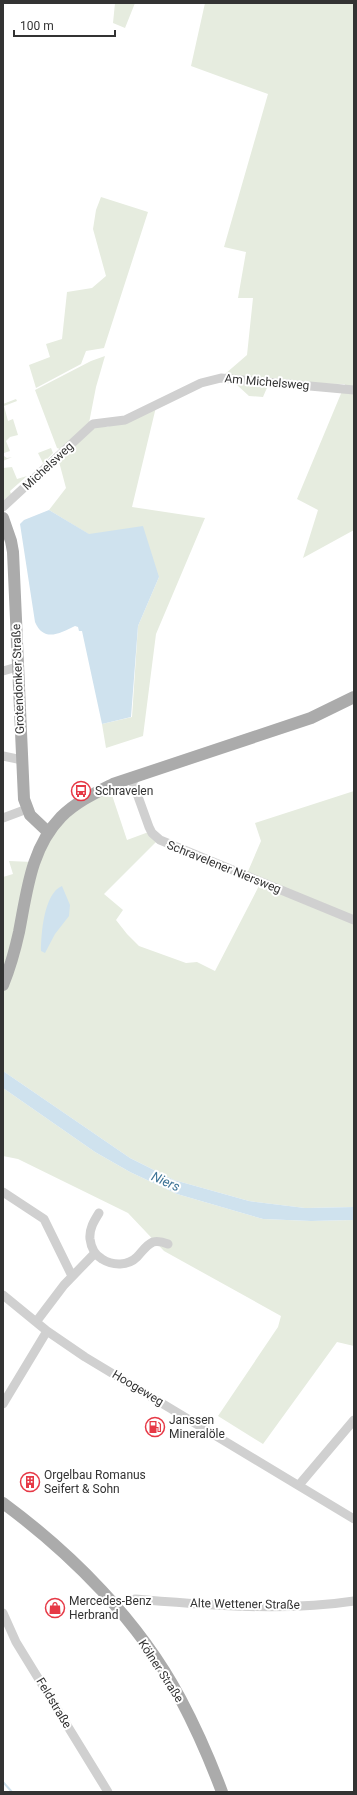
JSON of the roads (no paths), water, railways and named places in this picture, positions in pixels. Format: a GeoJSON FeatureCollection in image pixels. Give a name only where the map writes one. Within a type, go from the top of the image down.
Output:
{"type":"FeatureCollection","features":[{"type":"Feature","properties":{"kind":"main road","name":"Grotendonker Straße"},"geometry":{"type":"LineString","coordinates":[[3,518],[13,552],[24,799],[27,810]]}},
{"type":"Feature","properties":{"kind":"main road"},"geometry":{"type":"LineString","coordinates":[[3,985],[14,955],[33,862],[48,832],[62,816],[85,798],[113,784],[311,718],[354,697]]}},
{"type":"Feature","properties":{"kind":"main road"},"geometry":{"type":"LineString","coordinates":[[27,810],[34,820],[48,832]]}},
{"type":"Feature","properties":{"kind":"main road","name":"Kölner Straße"},"geometry":{"type":"LineString","coordinates":[[3,1503],[60,1550],[110,1598],[162,1668],[179,1696],[193,1724],[222,1792]]}},
{"type":"Feature","properties":{"kind":"street","name":"Am Michelsweg"},"geometry":{"type":"LineString","coordinates":[[92,424],[125,420],[201,383],[221,378],[354,390]]}},
{"type":"Feature","properties":{"kind":"street","name":"Michelsweg"},"geometry":{"type":"LineString","coordinates":[[3,507],[92,424]]}},
{"type":"Feature","properties":{"kind":"street"},"geometry":{"type":"LineString","coordinates":[[3,671],[17,667]]}},
{"type":"Feature","properties":{"kind":"street"},"geometry":{"type":"LineString","coordinates":[[3,756],[22,760]]}},
{"type":"Feature","properties":{"kind":"street","name":"Schravelener Niersweg"},"geometry":{"type":"LineString","coordinates":[[131,777],[149,827],[152,833],[160,840],[354,920]]}},
{"type":"Feature","properties":{"kind":"street"},"geometry":{"type":"LineString","coordinates":[[3,818],[27,810]]}},
{"type":"Feature","properties":{"kind":"street"},"geometry":{"type":"LineString","coordinates":[[3,1192],[44,1220],[72,1276]]}},
{"type":"Feature","properties":{"kind":"street"},"geometry":{"type":"LineString","coordinates":[[99,1213],[93,1221],[90,1231],[91,1244],[95,1253],[105,1261],[121,1264],[136,1258],[146,1246],[153,1242],[168,1244]]}},
{"type":"Feature","properties":{"kind":"street"},"geometry":{"type":"LineString","coordinates":[[36,1322],[72,1276],[95,1253]]}},
{"type":"Feature","properties":{"kind":"street","name":"Hoogeweg"},"geometry":{"type":"LineString","coordinates":[[3,1295],[47,1331],[85,1357],[354,1519]]}},
{"type":"Feature","properties":{"kind":"street"},"geometry":{"type":"LineString","coordinates":[[3,1404],[47,1331]]}},
{"type":"Feature","properties":{"kind":"street"},"geometry":{"type":"LineString","coordinates":[[299,1486],[354,1420]]}},
{"type":"Feature","properties":{"kind":"street","name":"Alte Wettener Straße"},"geometry":{"type":"LineString","coordinates":[[135,1599],[260,1607],[338,1604],[354,1601]]}},
{"type":"Feature","properties":{"kind":"street","name":"Feldstraße"},"geometry":{"type":"LineString","coordinates":[[3,1613],[16,1642],[108,1792]]}},
{"type":"Feature","properties":{"kind":"water"},"geometry":{"type":"Polygon","coordinates":[[[49,510],[89,534],[143,526],[159,577],[138,626],[131,717],[102,724],[82,631],[79,631],[78,627],[75,626],[58,633],[48,634],[43,632],[35,622],[20,524],[24,520],[49,510]]]}},
{"type":"Feature","properties":{"kind":"water"},"geometry":{"type":"Polygon","coordinates":[[[62,886],[70,905],[69,916],[55,934],[45,953],[41,951],[43,925],[47,905],[56,890],[62,886]]]}},
{"type":"Feature","properties":{"kind":"water","name":"Niers"},"geometry":{"type":"Polygon","coordinates":[[[3,1071],[130,1158],[174,1180],[249,1201],[305,1208],[354,1207],[354,1220],[311,1221],[263,1219],[177,1194],[130,1172],[95,1152],[3,1088],[3,1071]]]}},
{"type":"Feature","properties":{"kind":"waterway"},"geometry":{"type":"LineString","coordinates":[[3,1782],[12,1792]]}},
{"type":"Feature","properties":{"kind":"place","name":"Schravelen"},"geometry":{"type":"Point","coordinates":[81,791]}},
{"type":"Feature","properties":{"kind":"place","name":"Janssen Mineralöle"},"geometry":{"type":"Point","coordinates":[155,1427]}},
{"type":"Feature","properties":{"kind":"place","name":"Orgelbau Romanus Seifert & Sohn"},"geometry":{"type":"Point","coordinates":[30,1482]}},
{"type":"Feature","properties":{"kind":"place","name":"Mercedes-Benz Herbrand"},"geometry":{"type":"Point","coordinates":[55,1608]}}]}
